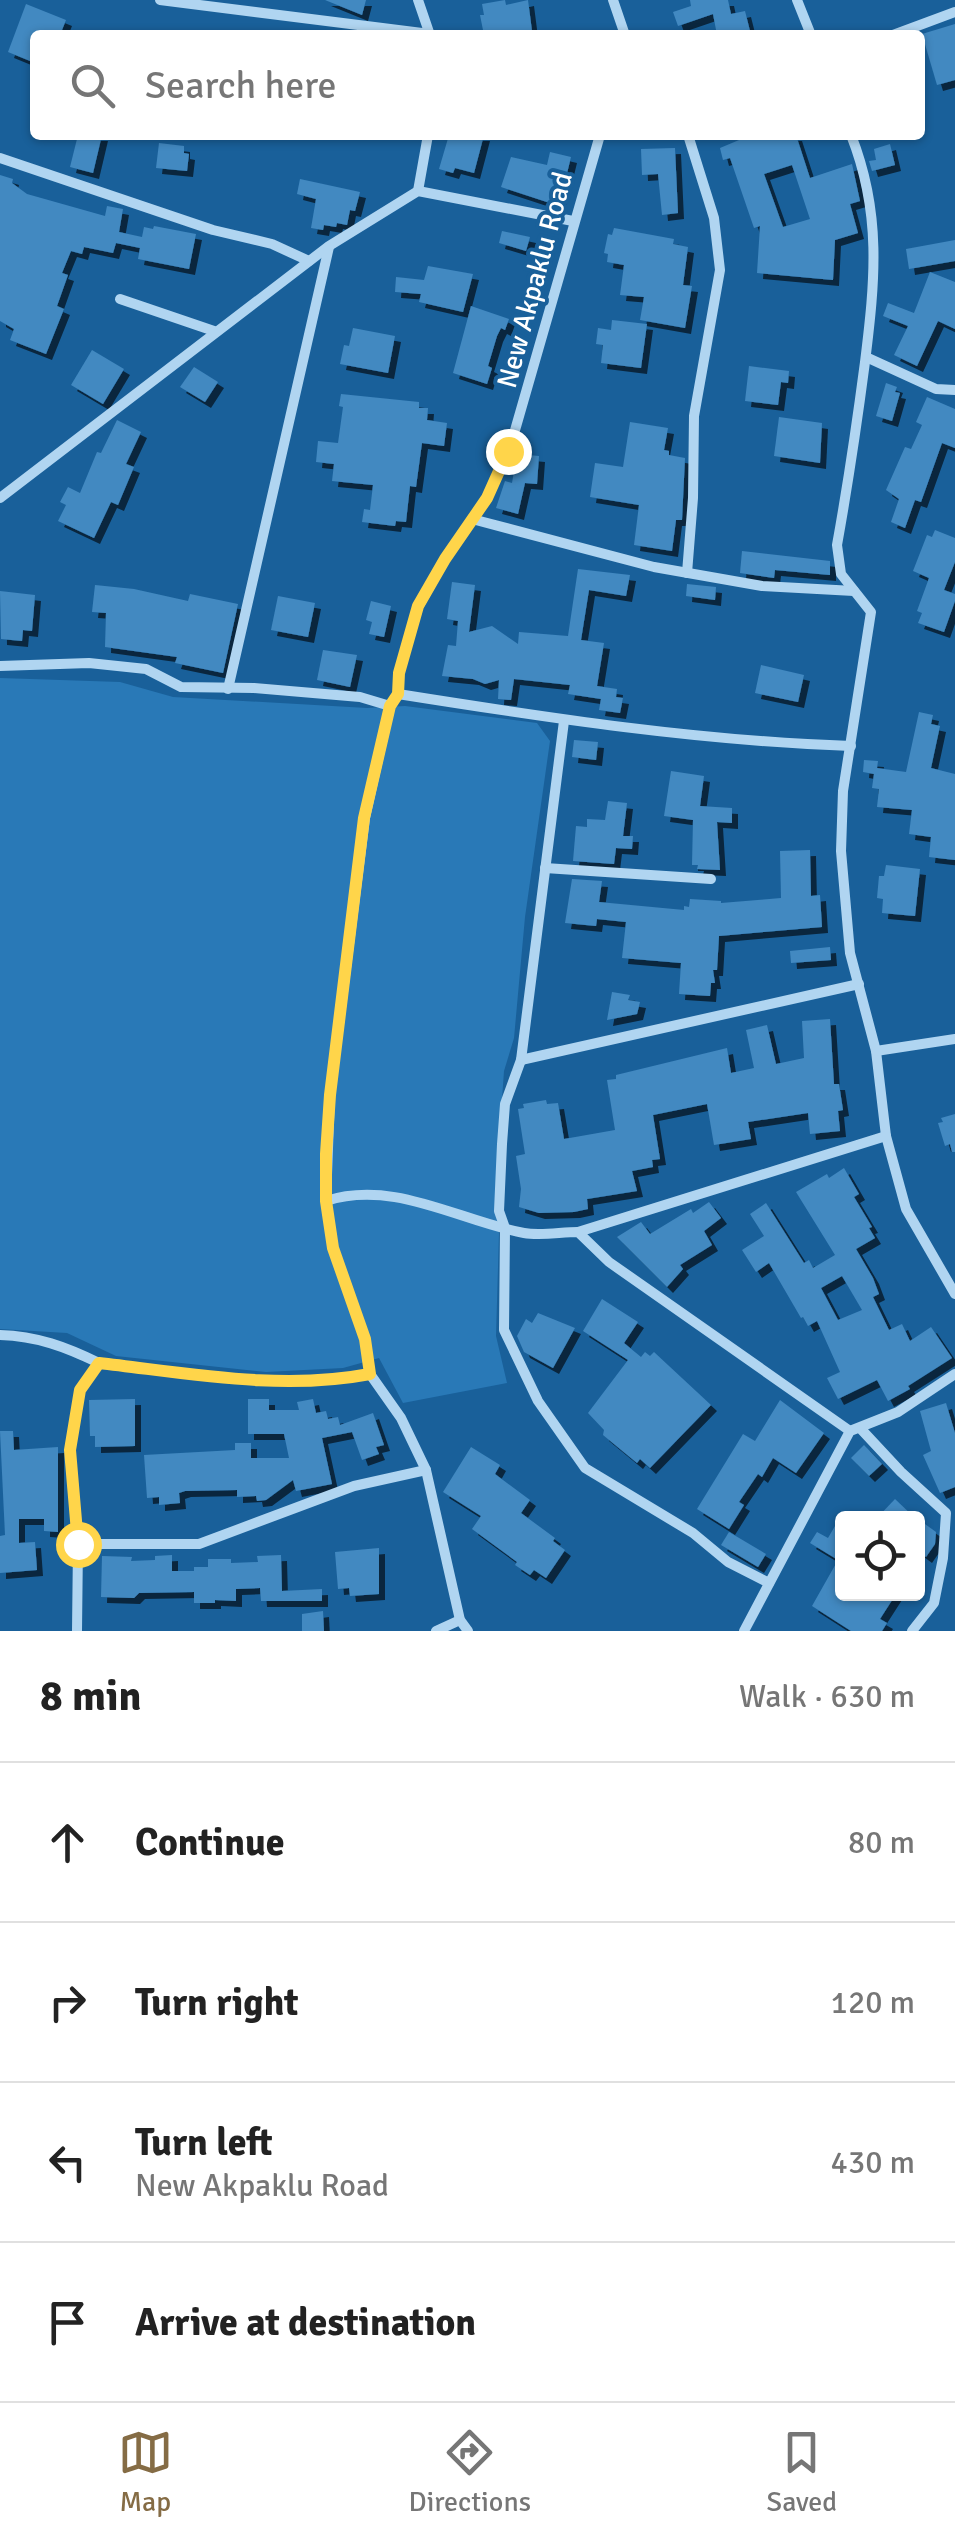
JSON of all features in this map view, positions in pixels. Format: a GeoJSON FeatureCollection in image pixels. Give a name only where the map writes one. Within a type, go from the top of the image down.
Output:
{"type":"FeatureCollection","features":[{"type":"Feature","properties":{"kind":"street"},"geometry":{"type":"LineString","coordinates":[[160,0],[222,3],[403,30]]}},
{"type":"Feature","properties":{"kind":"street"},"geometry":{"type":"LineString","coordinates":[[418,0],[429,30]]}},
{"type":"Feature","properties":{"kind":"street"},"geometry":{"type":"LineString","coordinates":[[613,0],[623,30]]}},
{"type":"Feature","properties":{"kind":"street"},"geometry":{"type":"LineString","coordinates":[[797,0],[809,30]]}},
{"type":"Feature","properties":{"kind":"street"},"geometry":{"type":"LineString","coordinates":[[906,30],[955,12]]}},
{"type":"Feature","properties":{"kind":"street"},"geometry":{"type":"LineString","coordinates":[[418,191],[427,140]]}},
{"type":"Feature","properties":{"kind":"street","name":"New Akpaklu Road"},"geometry":{"type":"LineString","coordinates":[[468,1631],[460,1620],[426,1470],[401,1418],[370,1374],[365,1339],[333,1248],[326,1201],[330,1095],[364,818],[390,706],[398,694],[399,673],[418,606],[487,498],[523,410],[598,140]]}},
{"type":"Feature","properties":{"kind":"street"},"geometry":{"type":"LineString","coordinates":[[687,573],[694,416],[720,270],[714,218],[690,140]]}},
{"type":"Feature","properties":{"kind":"street"},"geometry":{"type":"LineString","coordinates":[[853,140],[872,212],[875,298],[837,545],[841,574],[870,612],[843,791],[841,851],[850,952],[876,1051],[886,1136],[906,1208],[955,1294]]}},
{"type":"Feature","properties":{"kind":"street"},"geometry":{"type":"LineString","coordinates":[[0,158],[213,230],[272,244],[309,261]]}},
{"type":"Feature","properties":{"kind":"street"},"geometry":{"type":"LineString","coordinates":[[0,498],[329,246],[418,191],[573,221]]}},
{"type":"Feature","properties":{"kind":"street"},"geometry":{"type":"LineString","coordinates":[[228,689],[329,246]]}},
{"type":"Feature","properties":{"kind":"street"},"geometry":{"type":"LineString","coordinates":[[120,300],[214,331]]}},
{"type":"Feature","properties":{"kind":"street"},"geometry":{"type":"LineString","coordinates":[[866,357],[936,389],[955,390]]}},
{"type":"Feature","properties":{"kind":"street"},"geometry":{"type":"LineString","coordinates":[[472,519],[687,573],[762,586],[854,591]]}},
{"type":"Feature","properties":{"kind":"street"},"geometry":{"type":"LineString","coordinates":[[0,666],[89,663],[146,670],[181,688],[254,688],[360,697],[390,706]]}},
{"type":"Feature","properties":{"kind":"street"},"geometry":{"type":"LineString","coordinates":[[398,694],[564,721],[764,744],[851,746]]}},
{"type":"Feature","properties":{"kind":"street"},"geometry":{"type":"LineString","coordinates":[[564,721],[521,1060],[505,1104],[500,1210],[505,1228],[504,1330],[538,1401],[585,1468],[693,1533],[728,1562],[769,1583]]}},
{"type":"Feature","properties":{"kind":"street"},"geometry":{"type":"LineString","coordinates":[[545,868],[711,880]]}},
{"type":"Feature","properties":{"kind":"street"},"geometry":{"type":"LineString","coordinates":[[521,1060],[859,984]]}},
{"type":"Feature","properties":{"kind":"street"},"geometry":{"type":"LineString","coordinates":[[876,1051],[955,1039]]}},
{"type":"Feature","properties":{"kind":"street"},"geometry":{"type":"LineString","coordinates":[[326,1201],[342,1196],[410,1199],[526,1234],[578,1232],[886,1136]]}},
{"type":"Feature","properties":{"kind":"street"},"geometry":{"type":"LineString","coordinates":[[578,1232],[608,1262],[855,1430],[946,1512],[943,1558],[934,1603],[912,1631]]}},
{"type":"Feature","properties":{"kind":"street"},"geometry":{"type":"LineString","coordinates":[[0,1335],[27,1336],[59,1344],[99,1363],[256,1380],[342,1380],[370,1374]]}},
{"type":"Feature","properties":{"kind":"street"},"geometry":{"type":"LineString","coordinates":[[77,1631],[78,1544],[70,1450],[80,1390],[99,1363]]}},
{"type":"Feature","properties":{"kind":"street"},"geometry":{"type":"LineString","coordinates":[[744,1631],[855,1430],[898,1412],[955,1374]]}},
{"type":"Feature","properties":{"kind":"street"},"geometry":{"type":"LineString","coordinates":[[78,1544],[199,1544],[354,1486],[426,1470]]}},
{"type":"Feature","properties":{"kind":"street"},"geometry":{"type":"LineString","coordinates":[[436,1631],[460,1620]]}},
{"type":"Feature","properties":{"kind":"shaded area"},"geometry":{"type":"Polygon","coordinates":[[[0,678],[120,682],[173,697],[367,708],[405,706],[537,723],[550,741],[525,917],[514,1038],[504,1071],[495,1197],[499,1233],[496,1336],[507,1383],[403,1403],[379,1358],[343,1368],[266,1372],[116,1356],[67,1333],[0,1329],[0,678]]]}},
{"type":"Feature","properties":{"kind":"building"},"geometry":{"type":"Polygon","coordinates":[[[325,0],[366,0],[362,15],[325,0]]]}},
{"type":"Feature","properties":{"kind":"building"},"geometry":{"type":"Polygon","coordinates":[[[505,0],[506,5],[528,0],[532,30],[483,30],[482,4],[505,0]]]}},
{"type":"Feature","properties":{"kind":"building"},"geometry":{"type":"Polygon","coordinates":[[[690,0],[728,0],[731,14],[745,11],[750,30],[716,30],[713,14],[678,26],[673,12],[691,6],[690,0]]]}},
{"type":"Feature","properties":{"kind":"building"},"geometry":{"type":"Polygon","coordinates":[[[26,4],[66,20],[62,30],[30,30],[30,61],[8,52],[26,4]]]}},
{"type":"Feature","properties":{"kind":"building"},"geometry":{"type":"Polygon","coordinates":[[[955,24],[955,80],[937,85],[925,33],[955,24]]]}},
{"type":"Feature","properties":{"kind":"building"},"geometry":{"type":"Polygon","coordinates":[[[77,140],[101,140],[93,173],[70,167],[77,140]]]}},
{"type":"Feature","properties":{"kind":"building"},"geometry":{"type":"Polygon","coordinates":[[[448,140],[483,140],[474,173],[439,169],[448,140]]]}},
{"type":"Feature","properties":{"kind":"building"},"geometry":{"type":"Polygon","coordinates":[[[739,140],[798,140],[810,178],[852,164],[860,201],[850,204],[858,233],[835,240],[833,280],[757,273],[760,226],[754,228],[730,158],[723,160],[720,148],[739,140]],[[792,165],[764,174],[783,227],[810,219],[792,165]]]}},
{"type":"Feature","properties":{"kind":"building"},"geometry":{"type":"Polygon","coordinates":[[[159,143],[184,146],[184,153],[189,154],[187,171],[156,168],[159,143]]]}},
{"type":"Feature","properties":{"kind":"building"},"geometry":{"type":"Polygon","coordinates":[[[890,144],[895,165],[872,171],[869,161],[876,160],[874,149],[890,144]]]}},
{"type":"Feature","properties":{"kind":"building"},"geometry":{"type":"Polygon","coordinates":[[[675,148],[678,213],[662,215],[658,174],[642,175],[641,149],[675,148]]]}},
{"type":"Feature","properties":{"kind":"building"},"geometry":{"type":"Polygon","coordinates":[[[550,152],[571,157],[559,206],[501,187],[511,157],[547,165],[550,152]]]}},
{"type":"Feature","properties":{"kind":"building"},"geometry":{"type":"Polygon","coordinates":[[[0,175],[13,179],[12,183],[27,194],[105,216],[107,206],[123,209],[119,232],[142,237],[144,227],[154,226],[196,234],[189,269],[138,259],[140,248],[116,243],[113,253],[84,247],[82,254],[71,251],[62,273],[68,275],[57,306],[64,309],[46,354],[10,340],[14,329],[0,321],[0,175]]]}},
{"type":"Feature","properties":{"kind":"building"},"geometry":{"type":"Polygon","coordinates":[[[300,179],[360,192],[347,225],[311,228],[316,199],[297,194],[300,179]]]}},
{"type":"Feature","properties":{"kind":"building"},"geometry":{"type":"Polygon","coordinates":[[[614,228],[674,239],[673,244],[688,247],[683,285],[692,286],[685,328],[640,320],[644,297],[620,295],[624,265],[607,262],[608,254],[604,253],[608,234],[612,235],[614,228]]]}},
{"type":"Feature","properties":{"kind":"building"},"geometry":{"type":"Polygon","coordinates":[[[502,231],[530,237],[526,251],[499,243],[502,231]]]}},
{"type":"Feature","properties":{"kind":"building"},"geometry":{"type":"Polygon","coordinates":[[[955,240],[955,261],[909,269],[906,249],[955,240]]]}},
{"type":"Feature","properties":{"kind":"building"},"geometry":{"type":"Polygon","coordinates":[[[428,266],[473,274],[463,312],[419,302],[421,294],[395,292],[396,277],[424,280],[428,266]]]}},
{"type":"Feature","properties":{"kind":"building"},"geometry":{"type":"Polygon","coordinates":[[[930,272],[955,282],[955,329],[938,321],[917,366],[894,355],[908,326],[883,316],[888,303],[914,313],[930,272]]]}},
{"type":"Feature","properties":{"kind":"building"},"geometry":{"type":"Polygon","coordinates":[[[471,306],[509,319],[505,330],[501,328],[497,336],[487,384],[453,373],[471,306]]]}},
{"type":"Feature","properties":{"kind":"building"},"geometry":{"type":"Polygon","coordinates":[[[612,320],[647,324],[641,368],[601,363],[603,345],[596,344],[598,328],[611,330],[612,320]]]}},
{"type":"Feature","properties":{"kind":"building"},"geometry":{"type":"Polygon","coordinates":[[[353,328],[395,336],[388,373],[340,364],[353,328]]]}},
{"type":"Feature","properties":{"kind":"building"},"geometry":{"type":"Polygon","coordinates":[[[92,350],[124,369],[103,404],[71,385],[92,350]]]}},
{"type":"Feature","properties":{"kind":"building"},"geometry":{"type":"Polygon","coordinates":[[[749,366],[789,371],[788,383],[781,382],[778,405],[745,401],[749,366]]]}},
{"type":"Feature","properties":{"kind":"building"},"geometry":{"type":"Polygon","coordinates":[[[194,367],[218,382],[205,402],[180,387],[194,367]]]}},
{"type":"Feature","properties":{"kind":"building"},"geometry":{"type":"Polygon","coordinates":[[[886,383],[897,387],[895,392],[900,393],[892,421],[876,416],[886,383]]]}},
{"type":"Feature","properties":{"kind":"building"},"geometry":{"type":"Polygon","coordinates":[[[341,394],[419,402],[419,408],[428,408],[427,420],[447,423],[444,446],[422,443],[416,487],[410,486],[406,522],[396,521],[395,526],[362,522],[364,509],[370,510],[373,485],[332,481],[334,464],[316,462],[318,441],[338,443],[341,394]]]}},
{"type":"Feature","properties":{"kind":"building"},"geometry":{"type":"Polygon","coordinates":[[[927,397],[955,409],[955,448],[942,443],[921,502],[915,500],[905,528],[891,522],[899,499],[886,490],[905,447],[911,449],[922,425],[916,422],[927,397]]]}},
{"type":"Feature","properties":{"kind":"building"},"geometry":{"type":"Polygon","coordinates":[[[779,417],[822,423],[820,463],[774,456],[779,417]]]}},
{"type":"Feature","properties":{"kind":"building"},"geometry":{"type":"Polygon","coordinates":[[[117,420],[141,432],[126,464],[134,467],[118,505],[111,502],[94,538],[58,521],[66,505],[60,502],[68,487],[80,493],[97,452],[101,453],[117,420]]]}},
{"type":"Feature","properties":{"kind":"building"},"geometry":{"type":"Polygon","coordinates":[[[630,422],[668,428],[664,450],[685,458],[682,520],[676,520],[672,551],[634,545],[639,505],[590,497],[595,463],[623,467],[630,422]]]}},
{"type":"Feature","properties":{"kind":"building"},"geometry":{"type":"Polygon","coordinates":[[[517,454],[539,456],[537,484],[525,483],[518,514],[496,508],[505,481],[512,483],[517,454]]]}},
{"type":"Feature","properties":{"kind":"building"},"geometry":{"type":"Polygon","coordinates":[[[935,530],[955,538],[955,562],[944,590],[955,594],[955,601],[944,632],[918,623],[922,613],[917,611],[929,578],[913,571],[927,535],[932,537],[935,530]]]}},
{"type":"Feature","properties":{"kind":"building"},"geometry":{"type":"Polygon","coordinates":[[[742,551],[830,561],[830,575],[775,570],[774,578],[740,573],[742,551]]]}},
{"type":"Feature","properties":{"kind":"building"},"geometry":{"type":"Polygon","coordinates":[[[578,569],[630,575],[626,596],[589,590],[581,640],[604,643],[597,686],[617,689],[616,697],[623,698],[620,713],[599,710],[601,699],[568,694],[570,685],[514,679],[511,700],[498,699],[499,680],[485,684],[442,676],[448,645],[456,646],[458,621],[447,619],[452,582],[475,585],[469,632],[492,626],[518,644],[519,632],[568,636],[578,569]]]}},
{"type":"Feature","properties":{"kind":"building"},"geometry":{"type":"Polygon","coordinates":[[[687,584],[716,587],[715,600],[686,596],[687,584]]]}},
{"type":"Feature","properties":{"kind":"building"},"geometry":{"type":"Polygon","coordinates":[[[95,585],[188,601],[190,594],[238,604],[223,673],[175,663],[177,657],[105,647],[106,613],[92,612],[95,585]]]}},
{"type":"Feature","properties":{"kind":"building"},"geometry":{"type":"Polygon","coordinates":[[[0,591],[35,595],[32,631],[23,630],[22,641],[1,639],[0,591]]]}},
{"type":"Feature","properties":{"kind":"building"},"geometry":{"type":"Polygon","coordinates":[[[278,596],[315,603],[308,637],[271,630],[278,596]]]}},
{"type":"Feature","properties":{"kind":"building"},"geometry":{"type":"Polygon","coordinates":[[[371,601],[391,606],[384,637],[369,634],[372,622],[366,620],[371,601]]]}},
{"type":"Feature","properties":{"kind":"building"},"geometry":{"type":"Polygon","coordinates":[[[323,650],[357,655],[350,687],[317,680],[323,650]]]}},
{"type":"Feature","properties":{"kind":"building"},"geometry":{"type":"Polygon","coordinates":[[[761,665],[804,675],[798,702],[755,693],[761,665]]]}},
{"type":"Feature","properties":{"kind":"building"},"geometry":{"type":"Polygon","coordinates":[[[919,712],[933,715],[931,724],[940,726],[931,768],[955,774],[955,860],[929,857],[931,837],[909,834],[912,810],[877,807],[879,789],[872,788],[874,774],[863,772],[864,760],[878,761],[877,768],[906,772],[919,712]]]}},
{"type":"Feature","properties":{"kind":"building"},"geometry":{"type":"Polygon","coordinates":[[[574,740],[598,742],[596,760],[572,757],[574,740]]]}},
{"type":"Feature","properties":{"kind":"building"},"geometry":{"type":"Polygon","coordinates":[[[671,771],[704,776],[700,806],[732,808],[732,823],[717,822],[720,870],[697,869],[698,865],[692,865],[693,820],[664,816],[671,771]]]}},
{"type":"Feature","properties":{"kind":"building"},"geometry":{"type":"Polygon","coordinates":[[[608,801],[627,803],[623,836],[633,836],[632,849],[616,848],[614,864],[573,861],[576,826],[587,827],[587,819],[605,820],[608,801]]]}},
{"type":"Feature","properties":{"kind":"building"},"geometry":{"type":"Polygon","coordinates":[[[810,850],[811,896],[820,895],[822,927],[719,936],[717,970],[713,970],[715,983],[711,983],[710,996],[679,994],[681,963],[622,958],[626,922],[597,919],[596,926],[565,923],[572,879],[602,881],[599,902],[684,910],[690,899],[721,903],[781,898],[780,851],[810,850]]]}},
{"type":"Feature","properties":{"kind":"building"},"geometry":{"type":"Polygon","coordinates":[[[886,865],[920,869],[915,916],[882,913],[883,899],[877,898],[879,876],[884,876],[886,865]]]}},
{"type":"Feature","properties":{"kind":"building"},"geometry":{"type":"Polygon","coordinates":[[[830,947],[831,960],[791,963],[790,951],[830,947]]]}},
{"type":"Feature","properties":{"kind":"building"},"geometry":{"type":"Polygon","coordinates":[[[612,992],[630,995],[628,1000],[640,1002],[637,1014],[607,1020],[612,992]]]}},
{"type":"Feature","properties":{"kind":"building"},"geometry":{"type":"Polygon","coordinates":[[[830,1019],[834,1084],[839,1084],[843,1110],[838,1111],[840,1131],[810,1134],[808,1113],[748,1122],[751,1139],[714,1145],[707,1104],[653,1115],[660,1159],[652,1160],[653,1167],[632,1171],[637,1191],[587,1199],[588,1209],[574,1212],[539,1213],[519,1207],[521,1189],[516,1156],[525,1154],[518,1109],[524,1108],[523,1104],[546,1100],[547,1104],[558,1103],[564,1139],[615,1130],[607,1080],[616,1079],[616,1075],[727,1048],[731,1073],[754,1068],[746,1030],[767,1025],[776,1064],[804,1058],[802,1021],[830,1019]]]}},
{"type":"Feature","properties":{"kind":"building"},"geometry":{"type":"Polygon","coordinates":[[[955,1114],[952,1152],[950,1144],[945,1146],[938,1123],[943,1122],[941,1118],[955,1114]]]}},
{"type":"Feature","properties":{"kind":"building"},"geometry":{"type":"Polygon","coordinates":[[[844,1168],[859,1194],[854,1197],[875,1238],[856,1249],[873,1278],[879,1294],[873,1297],[889,1330],[902,1324],[910,1341],[931,1327],[952,1358],[888,1401],[877,1380],[838,1399],[827,1378],[840,1372],[817,1321],[808,1326],[769,1263],[756,1272],[742,1250],[764,1236],[750,1214],[766,1203],[804,1263],[809,1260],[813,1268],[835,1255],[796,1192],[827,1174],[829,1178],[844,1168]],[[842,1276],[821,1288],[838,1320],[862,1310],[842,1276]]]}},
{"type":"Feature","properties":{"kind":"building"},"geometry":{"type":"Polygon","coordinates":[[[709,1202],[721,1218],[704,1231],[712,1245],[680,1265],[683,1269],[667,1287],[617,1237],[641,1222],[650,1234],[709,1202]]]}},
{"type":"Feature","properties":{"kind":"building"},"geometry":{"type":"Polygon","coordinates":[[[602,1299],[638,1322],[624,1343],[641,1357],[645,1352],[650,1356],[654,1352],[711,1405],[650,1468],[640,1459],[637,1463],[603,1435],[604,1430],[588,1413],[628,1360],[583,1331],[602,1299]]]}},
{"type":"Feature","properties":{"kind":"building"},"geometry":{"type":"Polygon","coordinates":[[[538,1313],[575,1328],[553,1368],[524,1352],[517,1336],[526,1319],[532,1323],[538,1313]]]}},
{"type":"Feature","properties":{"kind":"building"},"geometry":{"type":"Polygon","coordinates":[[[135,1399],[135,1446],[95,1447],[95,1436],[90,1436],[89,1400],[135,1399]]]}},
{"type":"Feature","properties":{"kind":"building"},"geometry":{"type":"Polygon","coordinates":[[[248,1399],[269,1399],[269,1410],[299,1410],[297,1402],[313,1399],[316,1413],[326,1411],[328,1419],[338,1417],[340,1425],[373,1413],[384,1445],[376,1447],[379,1454],[362,1460],[352,1432],[322,1438],[332,1484],[296,1491],[293,1480],[266,1500],[237,1497],[237,1490],[185,1491],[179,1493],[180,1503],[159,1505],[159,1497],[147,1498],[144,1455],[235,1450],[235,1443],[251,1443],[251,1458],[289,1458],[284,1434],[248,1434],[248,1399]]]}},
{"type":"Feature","properties":{"kind":"building"},"geometry":{"type":"Polygon","coordinates":[[[780,1400],[824,1433],[796,1473],[773,1458],[739,1502],[744,1505],[729,1529],[697,1509],[743,1434],[755,1441],[780,1400]]]}},
{"type":"Feature","properties":{"kind":"building"},"geometry":{"type":"Polygon","coordinates":[[[946,1403],[955,1433],[955,1487],[940,1493],[923,1455],[931,1451],[920,1411],[946,1403]]]}},
{"type":"Feature","properties":{"kind":"building"},"geometry":{"type":"Polygon","coordinates":[[[0,1431],[13,1431],[14,1450],[58,1447],[58,1532],[44,1531],[44,1519],[19,1519],[19,1543],[35,1542],[37,1570],[0,1573],[0,1536],[5,1535],[0,1431]]]}},
{"type":"Feature","properties":{"kind":"building"},"geometry":{"type":"Polygon","coordinates":[[[864,1445],[882,1464],[869,1476],[851,1458],[864,1445]]]}},
{"type":"Feature","properties":{"kind":"building"},"geometry":{"type":"Polygon","coordinates":[[[471,1447],[500,1465],[495,1474],[530,1500],[521,1513],[565,1550],[546,1578],[534,1570],[530,1575],[515,1565],[517,1562],[472,1529],[481,1516],[443,1492],[471,1447]]]}},
{"type":"Feature","properties":{"kind":"building"},"geometry":{"type":"Polygon","coordinates":[[[895,1499],[908,1511],[884,1511],[895,1499]]]}},
{"type":"Feature","properties":{"kind":"building"},"geometry":{"type":"Polygon","coordinates":[[[925,1524],[936,1532],[935,1544],[926,1557],[925,1524]]]}},
{"type":"Feature","properties":{"kind":"building"},"geometry":{"type":"Polygon","coordinates":[[[835,1526],[835,1558],[810,1543],[817,1532],[828,1538],[835,1526]]]}},
{"type":"Feature","properties":{"kind":"building"},"geometry":{"type":"Polygon","coordinates":[[[729,1532],[766,1554],[758,1567],[721,1545],[729,1532]]]}},
{"type":"Feature","properties":{"kind":"building"},"geometry":{"type":"Polygon","coordinates":[[[379,1548],[379,1594],[350,1596],[349,1588],[338,1589],[335,1552],[379,1548]]]}},
{"type":"Feature","properties":{"kind":"building"},"geometry":{"type":"Polygon","coordinates":[[[172,1555],[172,1571],[194,1571],[194,1567],[208,1567],[208,1559],[258,1562],[257,1556],[281,1555],[282,1591],[322,1589],[322,1601],[261,1601],[260,1588],[236,1589],[236,1601],[215,1603],[194,1603],[194,1592],[101,1597],[102,1556],[132,1557],[131,1561],[172,1555]]]}},
{"type":"Feature","properties":{"kind":"building"},"geometry":{"type":"Polygon","coordinates":[[[835,1565],[835,1601],[892,1601],[880,1619],[887,1623],[882,1631],[851,1631],[812,1606],[835,1565]]]}},
{"type":"Feature","properties":{"kind":"building"},"geometry":{"type":"Polygon","coordinates":[[[323,1611],[324,1631],[302,1631],[302,1614],[323,1611]]]}},
{"type":"Feature","properties":{"kind":"route"},"geometry":{"type":"LineString","coordinates":[[78,1544],[70,1450],[80,1390],[99,1363],[256,1380],[342,1380],[370,1374],[365,1339],[333,1248],[326,1201],[330,1095],[364,818],[418,606],[487,498],[508,451]]}}]}
